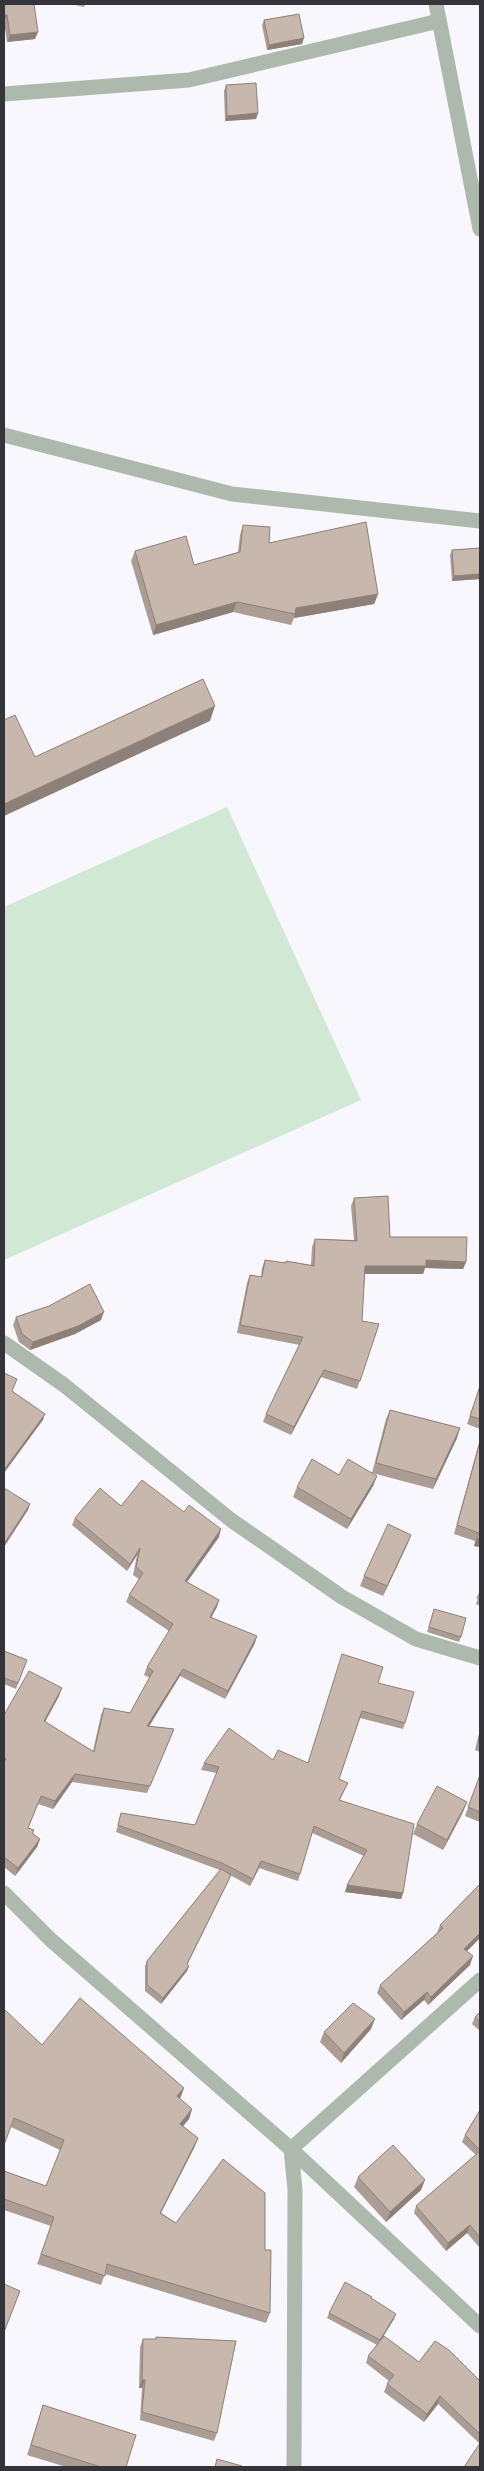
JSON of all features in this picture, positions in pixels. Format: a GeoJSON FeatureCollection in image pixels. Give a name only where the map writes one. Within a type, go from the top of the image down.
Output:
{"type":"FeatureCollection","features":[{"type":"Feature","properties":{"kind":"street"},"geometry":{"type":"LineString","coordinates":[[436,4],[480,229]]}},
{"type":"Feature","properties":{"kind":"street"},"geometry":{"type":"LineString","coordinates":[[4,94],[190,80],[439,21]]}},
{"type":"Feature","properties":{"kind":"street"},"geometry":{"type":"LineString","coordinates":[[4,435],[232,494],[480,520]]}},
{"type":"Feature","properties":{"kind":"street"},"geometry":{"type":"LineString","coordinates":[[4,1343],[64,1385],[231,1520],[342,1597],[416,1639],[480,1658]]}},
{"type":"Feature","properties":{"kind":"street"},"geometry":{"type":"LineString","coordinates":[[4,1893],[51,1940],[291,2149],[480,2326]]}},
{"type":"Feature","properties":{"kind":"street"},"geometry":{"type":"LineString","coordinates":[[291,2149],[480,1980]]}},
{"type":"Feature","properties":{"kind":"street"},"geometry":{"type":"LineString","coordinates":[[291,2149],[295,2190],[294,2467]]}},
{"type":"Feature","properties":{"kind":"green space"},"geometry":{"type":"Polygon","coordinates":[[[227,807],[361,1100],[4,1260],[4,907],[227,807]]]}},
{"type":"Feature","properties":{"kind":"building"},"geometry":{"type":"Polygon","coordinates":[[[4,4],[34,4],[38,32],[10,35],[7,15],[4,15],[4,4]]]}},
{"type":"Feature","properties":{"kind":"building"},"geometry":{"type":"Polygon","coordinates":[[[299,14],[304,38],[269,45],[264,20],[299,14]]]}},
{"type":"Feature","properties":{"kind":"building"},"geometry":{"type":"Polygon","coordinates":[[[256,83],[258,113],[227,116],[226,85],[256,83]]]}},
{"type":"Feature","properties":{"kind":"building"},"geometry":{"type":"Polygon","coordinates":[[[366,522],[378,594],[296,608],[295,614],[237,602],[156,625],[135,551],[186,536],[194,565],[240,552],[243,525],[270,527],[269,543],[366,522]]]}},
{"type":"Feature","properties":{"kind":"building"},"geometry":{"type":"Polygon","coordinates":[[[480,548],[480,574],[454,576],[452,550],[480,548]]]}},
{"type":"Feature","properties":{"kind":"building"},"geometry":{"type":"Polygon","coordinates":[[[203,679],[215,706],[4,804],[4,720],[15,715],[35,757],[203,679]]]}},
{"type":"Feature","properties":{"kind":"building"},"geometry":{"type":"Polygon","coordinates":[[[388,1196],[390,1237],[467,1237],[466,1262],[426,1260],[426,1266],[365,1266],[362,1321],[379,1324],[360,1381],[324,1370],[294,1427],[266,1414],[303,1337],[240,1325],[250,1275],[262,1277],[265,1260],[286,1263],[286,1261],[314,1266],[315,1239],[357,1241],[354,1198],[388,1196]]]}},
{"type":"Feature","properties":{"kind":"building"},"geometry":{"type":"Polygon","coordinates":[[[90,1284],[104,1312],[78,1326],[33,1342],[22,1334],[16,1317],[49,1306],[90,1284]]]}},
{"type":"Feature","properties":{"kind":"building"},"geometry":{"type":"Polygon","coordinates":[[[4,1373],[17,1379],[12,1391],[45,1414],[4,1470],[4,1373]]]}},
{"type":"Feature","properties":{"kind":"building"},"geometry":{"type":"Polygon","coordinates":[[[480,1386],[480,1419],[470,1416],[480,1386]]]}},
{"type":"Feature","properties":{"kind":"building"},"geometry":{"type":"Polygon","coordinates":[[[390,1410],[460,1428],[436,1479],[376,1463],[390,1410]]]}},
{"type":"Feature","properties":{"kind":"building"},"geometry":{"type":"Polygon","coordinates":[[[480,1442],[480,1538],[477,1538],[479,1533],[457,1525],[480,1442]]]}},
{"type":"Feature","properties":{"kind":"building"},"geometry":{"type":"Polygon","coordinates":[[[312,1459],[339,1475],[348,1459],[377,1476],[351,1519],[297,1487],[312,1459]]]}},
{"type":"Feature","properties":{"kind":"building"},"geometry":{"type":"Polygon","coordinates":[[[142,1480],[184,1512],[189,1505],[221,1529],[185,1581],[219,1600],[210,1617],[257,1636],[228,1691],[183,1669],[147,1726],[174,1729],[150,1786],[75,1774],[55,1801],[41,1796],[28,1828],[34,1830],[32,1833],[40,1839],[18,1868],[4,1857],[4,1762],[6,1759],[4,1757],[4,1715],[29,1671],[62,1688],[44,1721],[94,1752],[104,1708],[130,1713],[153,1671],[147,1667],[173,1624],[129,1595],[143,1573],[136,1567],[140,1548],[130,1564],[75,1518],[100,1488],[121,1506],[142,1480]]]}},
{"type":"Feature","properties":{"kind":"building"},"geometry":{"type":"Polygon","coordinates":[[[4,1488],[30,1504],[4,1544],[4,1488]]]}},
{"type":"Feature","properties":{"kind":"building"},"geometry":{"type":"Polygon","coordinates":[[[388,1524],[411,1535],[387,1586],[364,1576],[388,1524]]]}},
{"type":"Feature","properties":{"kind":"building"},"geometry":{"type":"Polygon","coordinates":[[[434,1609],[466,1618],[461,1637],[429,1627],[434,1609]]]}},
{"type":"Feature","properties":{"kind":"building"},"geometry":{"type":"Polygon","coordinates":[[[4,1651],[27,1660],[18,1683],[4,1678],[4,1651]]]}},
{"type":"Feature","properties":{"kind":"building"},"geometry":{"type":"Polygon","coordinates":[[[342,1654],[383,1667],[378,1683],[414,1692],[405,1723],[362,1711],[339,1779],[348,1783],[339,1800],[414,1824],[403,1893],[347,1885],[367,1850],[314,1826],[300,1874],[261,1861],[253,1879],[222,1863],[118,1825],[121,1813],[195,1825],[219,1767],[204,1763],[229,1728],[273,1760],[278,1750],[308,1763],[342,1654]]]}},
{"type":"Feature","properties":{"kind":"building"},"geometry":{"type":"Polygon","coordinates":[[[480,1775],[480,1812],[468,1807],[480,1775]]]}},
{"type":"Feature","properties":{"kind":"building"},"geometry":{"type":"Polygon","coordinates":[[[437,1786],[467,1802],[447,1840],[417,1824],[437,1786]]]}},
{"type":"Feature","properties":{"kind":"building"},"geometry":{"type":"Polygon","coordinates":[[[221,1869],[231,1875],[187,1964],[189,1966],[163,1998],[147,1985],[147,1961],[221,1869]]]}},
{"type":"Feature","properties":{"kind":"building"},"geometry":{"type":"Polygon","coordinates":[[[480,1884],[480,1933],[464,1949],[473,1956],[431,1997],[427,1992],[404,2012],[380,1985],[443,1928],[440,1925],[480,1884]]]}},
{"type":"Feature","properties":{"kind":"building"},"geometry":{"type":"Polygon","coordinates":[[[80,1998],[184,2088],[177,2096],[192,2109],[180,2124],[198,2138],[160,2213],[176,2223],[223,2159],[265,2193],[265,2250],[271,2250],[270,2313],[107,2264],[105,2276],[41,2254],[54,2217],[4,2199],[4,2171],[46,2186],[64,2140],[14,2118],[4,2145],[4,2009],[42,2045],[80,1998]]]}},
{"type":"Feature","properties":{"kind":"building"},"geometry":{"type":"Polygon","coordinates":[[[353,2003],[375,2019],[344,2053],[324,2032],[353,2003]]]}},
{"type":"Feature","properties":{"kind":"building"},"geometry":{"type":"Polygon","coordinates":[[[480,2012],[480,2022],[475,2017],[480,2012]]]}},
{"type":"Feature","properties":{"kind":"building"},"geometry":{"type":"Polygon","coordinates":[[[480,2110],[480,2150],[465,2135],[480,2110]]]}},
{"type":"Feature","properties":{"kind":"building"},"geometry":{"type":"Polygon","coordinates":[[[393,2145],[425,2180],[390,2212],[358,2177],[393,2145]]]}},
{"type":"Feature","properties":{"kind":"building"},"geometry":{"type":"Polygon","coordinates":[[[480,2151],[480,2238],[470,2225],[448,2243],[416,2206],[480,2151]]]}},
{"type":"Feature","properties":{"kind":"building"},"geometry":{"type":"Polygon","coordinates":[[[345,2282],[372,2297],[396,2314],[380,2340],[329,2313],[345,2282]]]}},
{"type":"Feature","properties":{"kind":"building"},"geometry":{"type":"Polygon","coordinates":[[[4,2284],[20,2291],[4,2332],[4,2284]]]}},
{"type":"Feature","properties":{"kind":"building"},"geometry":{"type":"Polygon","coordinates":[[[384,2336],[419,2362],[435,2341],[449,2350],[480,2381],[480,2434],[440,2396],[427,2414],[387,2384],[394,2375],[368,2356],[384,2336]]]}},
{"type":"Feature","properties":{"kind":"building"},"geometry":{"type":"Polygon","coordinates":[[[156,2337],[236,2341],[217,2433],[142,2412],[145,2380],[142,2380],[143,2339],[156,2339],[156,2337]]]}},
{"type":"Feature","properties":{"kind":"building"},"geometry":{"type":"Polygon","coordinates":[[[43,2405],[136,2435],[126,2467],[101,2467],[31,2445],[43,2405]]]}},
{"type":"Feature","properties":{"kind":"building"},"geometry":{"type":"Polygon","coordinates":[[[480,2443],[480,2467],[464,2467],[480,2443]]]}},
{"type":"Feature","properties":{"kind":"building"},"geometry":{"type":"Polygon","coordinates":[[[217,2459],[242,2466],[215,2467],[217,2459]]]}}]}
